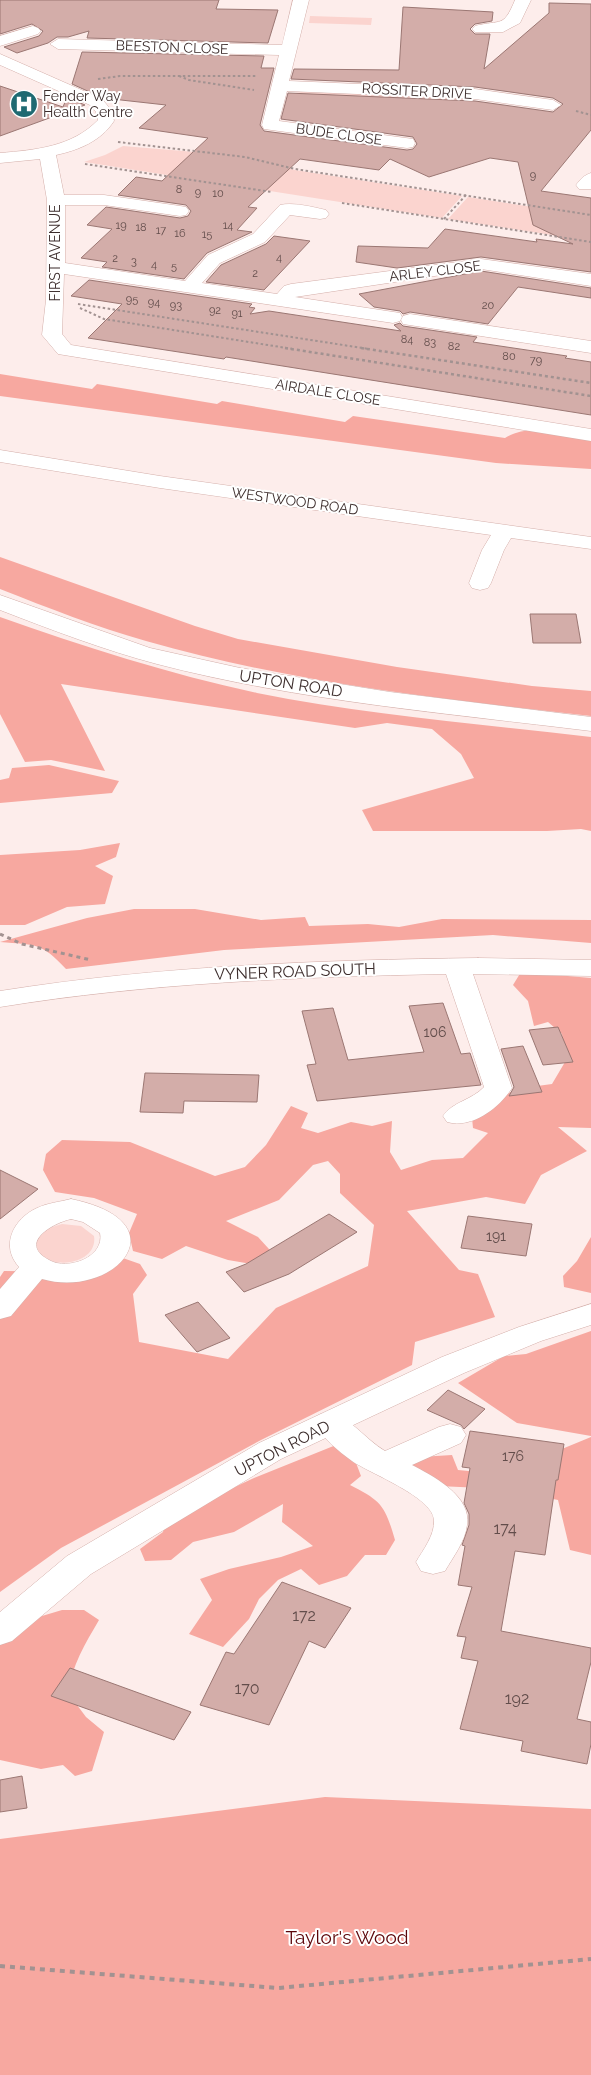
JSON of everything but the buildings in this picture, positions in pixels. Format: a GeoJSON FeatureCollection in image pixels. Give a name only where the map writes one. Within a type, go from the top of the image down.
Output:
{"type":"FeatureCollection","features":[{"type":"Feature","properties":{"kind":"street"},"geometry":{"type":"LineString","coordinates":[[281,85],[286,50],[302,0]]}},
{"type":"Feature","properties":{"kind":"street"},"geometry":{"type":"LineString","coordinates":[[480,29],[503,27],[515,20],[523,0]]}},
{"type":"Feature","properties":{"kind":"street"},"geometry":{"type":"LineString","coordinates":[[508,24],[523,30]]}},
{"type":"Feature","properties":{"kind":"street"},"geometry":{"type":"LineString","coordinates":[[0,41],[33,31]]}},
{"type":"Feature","properties":{"kind":"street","name":"BEESTON CLOSE"},"geometry":{"type":"LineString","coordinates":[[58,44],[286,50]]}},
{"type":"Feature","properties":{"kind":"street"},"geometry":{"type":"LineString","coordinates":[[0,59],[96,102],[104,111],[106,121],[92,135],[78,142],[47,152],[0,158]]}},
{"type":"Feature","properties":{"kind":"street","name":"ROSSITER DRIVE"},"geometry":{"type":"LineString","coordinates":[[281,85],[457,92],[554,105]]}},
{"type":"Feature","properties":{"kind":"street","name":"BUDE CLOSE"},"geometry":{"type":"LineString","coordinates":[[281,85],[270,125],[408,143]]}},
{"type":"Feature","properties":{"kind":"street","name":"FIRST AVENUE"},"geometry":{"type":"LineString","coordinates":[[47,152],[56,200],[55,300],[52,335],[65,350]]}},
{"type":"Feature","properties":{"kind":"street"},"geometry":{"type":"LineString","coordinates":[[56,200],[104,200],[180,211]]}},
{"type":"Feature","properties":{"kind":"street"},"geometry":{"type":"LineString","coordinates":[[190,286],[214,260],[259,238],[286,210],[320,214]]}},
{"type":"Feature","properties":{"kind":"street","name":"ARLEY CLOSE"},"geometry":{"type":"LineString","coordinates":[[282,300],[291,290],[481,264],[591,280]]}},
{"type":"Feature","properties":{"kind":"street"},"geometry":{"type":"LineString","coordinates":[[55,267],[591,347]]}},
{"type":"Feature","properties":{"kind":"street"},"geometry":{"type":"LineString","coordinates":[[514,336],[527,320]]}},
{"type":"Feature","properties":{"kind":"street","name":"AIRDALE CLOSE"},"geometry":{"type":"LineString","coordinates":[[65,350],[591,435]]}},
{"type":"Feature","properties":{"kind":"street","name":"WESTWOOD ROAD"},"geometry":{"type":"LineString","coordinates":[[0,456],[160,482],[591,543]]}},
{"type":"Feature","properties":{"kind":"street"},"geometry":{"type":"LineString","coordinates":[[480,583],[493,550],[506,531]]}},
{"type":"Feature","properties":{"kind":"street","name":"UPTON ROAD"},"geometry":{"type":"LineString","coordinates":[[0,602],[78,632],[188,665],[274,682],[591,724]]}},
{"type":"Feature","properties":{"kind":"street","name":"VYNER ROAD SOUTH"},"geometry":{"type":"LineString","coordinates":[[0,999],[74,986],[162,977],[297,970],[457,966],[543,965],[591,968]]}},
{"type":"Feature","properties":{"kind":"street"},"geometry":{"type":"LineString","coordinates":[[456,1116],[486,1102],[498,1088],[457,966]]}},
{"type":"Feature","properties":{"kind":"street"},"geometry":{"type":"LineString","coordinates":[[0,1309],[36,1267]]}},
{"type":"Feature","properties":{"kind":"street","name":"UPTON ROAD"},"geometry":{"type":"LineString","coordinates":[[0,1632],[79,1565],[270,1451],[453,1365],[530,1334],[591,1314]]}},
{"type":"Feature","properties":{"kind":"street"},"geometry":{"type":"LineString","coordinates":[[330,1423],[362,1452],[382,1465],[431,1490],[448,1508],[451,1520],[448,1537],[433,1562]]}},
{"type":"Feature","properties":{"kind":"street"},"geometry":{"type":"LineString","coordinates":[[382,1465],[450,1434]]}},
{"type":"Feature","properties":{"kind":"path"},"geometry":{"type":"LineString","coordinates":[[176,75],[198,82],[281,85]]}},
{"type":"Feature","properties":{"kind":"path"},"geometry":{"type":"LineString","coordinates":[[58,84],[120,76],[176,75],[281,85]]}},
{"type":"Feature","properties":{"kind":"path"},"geometry":{"type":"LineString","coordinates":[[92,135],[126,144],[245,156],[295,169],[591,215]]}},
{"type":"Feature","properties":{"kind":"path"},"geometry":{"type":"LineString","coordinates":[[444,220],[466,195]]}},
{"type":"Feature","properties":{"kind":"path"},"geometry":{"type":"LineString","coordinates":[[55,300],[591,383]]}},
{"type":"Feature","properties":{"kind":"path"},"geometry":{"type":"LineString","coordinates":[[55,300],[104,319],[591,396]]}},
{"type":"Feature","properties":{"kind":"path"},"geometry":{"type":"LineString","coordinates":[[0,934],[22,944],[97,962]]}},
{"type":"Feature","properties":{"kind":"path"},"geometry":{"type":"LineString","coordinates":[[0,1966],[278,1988],[591,1959]]}},
{"type":"Feature","properties":{"kind":"shaded area"},"geometry":{"type":"Polygon","coordinates":[[[310,16],[372,18],[371,25],[309,23],[310,16]]]}},
{"type":"Feature","properties":{"kind":"shaded area"},"geometry":{"type":"Polygon","coordinates":[[[295,93],[474,98],[459,113],[295,93]]]}},
{"type":"Feature","properties":{"kind":"shaded area"},"geometry":{"type":"Polygon","coordinates":[[[123,146],[243,156],[295,170],[462,196],[442,218],[84,162],[123,146]]]}},
{"type":"Feature","properties":{"kind":"shaded area"},"geometry":{"type":"Polygon","coordinates":[[[468,197],[591,216],[591,241],[448,219],[468,197]]]}},
{"type":"Feature","properties":{"kind":"shaded area"},"geometry":{"type":"Polygon","coordinates":[[[62,1224],[81,1226],[94,1236],[93,1247],[87,1255],[78,1260],[56,1262],[46,1258],[39,1251],[36,1241],[41,1234],[54,1226],[62,1224]]]}},
{"type":"Feature","properties":{"kind":"green space"},"geometry":{"type":"Polygon","coordinates":[[[0,374],[92,389],[97,384],[217,404],[222,401],[345,422],[353,416],[505,438],[525,431],[547,431],[591,439],[591,469],[496,463],[0,396],[0,374]]]}},
{"type":"Feature","properties":{"kind":"green space"},"geometry":{"type":"Polygon","coordinates":[[[0,557],[195,626],[238,639],[397,667],[532,686],[591,691],[591,716],[367,688],[311,679],[201,656],[128,636],[0,589],[0,557]]]}},
{"type":"Feature","properties":{"kind":"green space"},"geometry":{"type":"Polygon","coordinates":[[[0,617],[127,659],[257,693],[382,713],[591,737],[591,831],[581,829],[547,831],[373,831],[362,810],[474,778],[461,754],[432,729],[387,723],[355,728],[61,684],[105,771],[51,760],[25,762],[0,714],[0,617]]]}},
{"type":"Feature","properties":{"kind":"green space"},"geometry":{"type":"Polygon","coordinates":[[[49,765],[119,781],[112,793],[0,803],[0,780],[9,778],[12,768],[49,765]]]}},
{"type":"Feature","properties":{"kind":"green space"},"geometry":{"type":"Polygon","coordinates":[[[120,843],[116,857],[95,866],[113,876],[105,904],[67,907],[25,925],[0,925],[0,855],[80,850],[120,843]]]}},
{"type":"Feature","properties":{"kind":"green space"},"geometry":{"type":"Polygon","coordinates":[[[134,909],[195,909],[261,920],[305,917],[309,926],[368,924],[399,927],[442,919],[591,920],[591,943],[493,935],[224,950],[66,969],[44,949],[37,946],[0,942],[87,918],[134,909]]]}},
{"type":"Feature","properties":{"kind":"green space"},"geometry":{"type":"Polygon","coordinates":[[[521,972],[591,978],[591,1128],[558,1127],[587,1151],[541,1175],[525,1204],[486,1197],[407,1211],[459,1270],[478,1274],[495,1317],[415,1342],[412,1365],[261,1440],[61,1548],[0,1592],[0,1277],[4,1271],[88,1272],[120,1257],[140,1264],[147,1275],[133,1294],[139,1342],[228,1359],[276,1308],[368,1266],[374,1225],[340,1193],[340,1174],[328,1161],[313,1165],[279,1200],[226,1221],[258,1237],[279,1260],[275,1268],[228,1260],[186,1246],[162,1259],[133,1251],[129,1233],[137,1214],[94,1198],[55,1192],[43,1170],[46,1154],[62,1140],[130,1142],[215,1176],[245,1167],[266,1145],[291,1106],[308,1113],[301,1128],[318,1133],[351,1122],[372,1126],[392,1121],[390,1152],[401,1170],[432,1160],[463,1158],[488,1133],[473,1128],[472,1118],[515,1089],[552,1084],[565,1062],[562,1034],[548,1022],[534,1026],[528,1001],[513,985],[521,972]]]}},
{"type":"Feature","properties":{"kind":"green space"},"geometry":{"type":"Polygon","coordinates":[[[591,1237],[591,1293],[564,1287],[563,1276],[577,1261],[591,1237]]]}},
{"type":"Feature","properties":{"kind":"green space"},"geometry":{"type":"Polygon","coordinates":[[[591,1331],[591,1436],[517,1423],[458,1383],[504,1356],[526,1354],[591,1331]]]}},
{"type":"Feature","properties":{"kind":"green space"},"geometry":{"type":"Polygon","coordinates":[[[591,1437],[591,1555],[570,1550],[558,1500],[503,1489],[417,1485],[405,1471],[420,1457],[452,1455],[458,1470],[542,1478],[557,1451],[591,1437]]]}},
{"type":"Feature","properties":{"kind":"green space"},"geometry":{"type":"Polygon","coordinates":[[[336,1445],[353,1455],[361,1476],[350,1485],[376,1500],[385,1512],[395,1540],[386,1555],[365,1555],[347,1576],[319,1585],[301,1569],[278,1580],[259,1599],[249,1619],[223,1647],[189,1634],[212,1600],[200,1579],[229,1569],[281,1557],[313,1546],[282,1522],[283,1504],[234,1532],[193,1542],[171,1560],[145,1561],[140,1549],[163,1532],[166,1519],[254,1478],[336,1445]]]}},
{"type":"Feature","properties":{"kind":"green space"},"geometry":{"type":"Polygon","coordinates":[[[62,1610],[84,1610],[99,1620],[76,1664],[68,1693],[86,1717],[104,1732],[92,1771],[75,1776],[63,1765],[41,1769],[0,1760],[0,1641],[32,1619],[62,1610]]]}},
{"type":"Feature","properties":{"kind":"green space","name":"Taylor's Wood"},"geometry":{"type":"Polygon","coordinates":[[[325,1797],[591,1809],[591,2075],[0,2075],[0,1839],[325,1797]]]}},
{"type":"Feature","properties":{"kind":"place","name":"Fender Way Health Centre"},"geometry":{"type":"Point","coordinates":[24,104]}}]}
